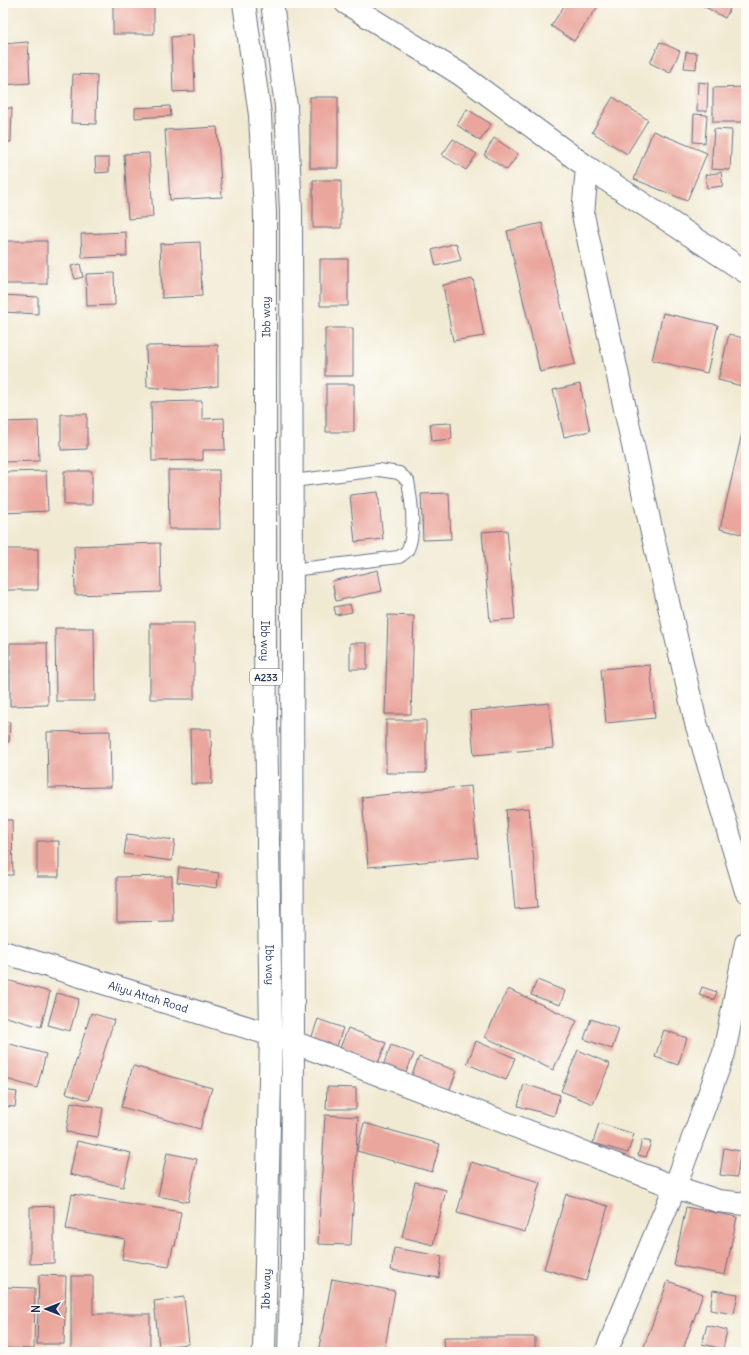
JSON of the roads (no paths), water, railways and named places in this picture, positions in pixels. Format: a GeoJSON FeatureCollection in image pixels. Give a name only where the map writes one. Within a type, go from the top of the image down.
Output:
{"type":"FeatureCollection","features":[{"type":"Feature","properties":{"kind":"main road","name":"Ibb way"},"geometry":{"type":"LineString","coordinates":[[244,3],[260,115],[265,212],[265,650],[271,1034],[264,1352]]}},
{"type":"Feature","properties":{"kind":"main road","name":"A233"},"geometry":{"type":"LineString","coordinates":[[272,3],[286,106],[291,211],[293,481],[293,1042],[292,1259],[289,1352]]}},
{"type":"Feature","properties":{"kind":"main road"},"geometry":{"type":"LineString","coordinates":[[346,3],[460,74],[587,167],[746,272]]}},
{"type":"Feature","properties":{"kind":"main road"},"geometry":{"type":"LineString","coordinates":[[587,167],[583,215],[650,524],[696,723],[746,891]]}},
{"type":"Feature","properties":{"kind":"main road"},"geometry":{"type":"LineString","coordinates":[[606,1352],[675,1187],[724,1053],[746,943]]}},
{"type":"Feature","properties":{"kind":"main road","name":"Aliyu Attah Road"},"geometry":{"type":"LineString","coordinates":[[3,952],[271,1034],[675,1187],[718,1200],[746,1204]]}},
{"type":"Feature","properties":{"kind":"lane"},"geometry":{"type":"LineString","coordinates":[[292,570],[399,557],[408,550],[411,536],[411,497],[408,480],[399,473],[379,470],[293,481]]}}]}
